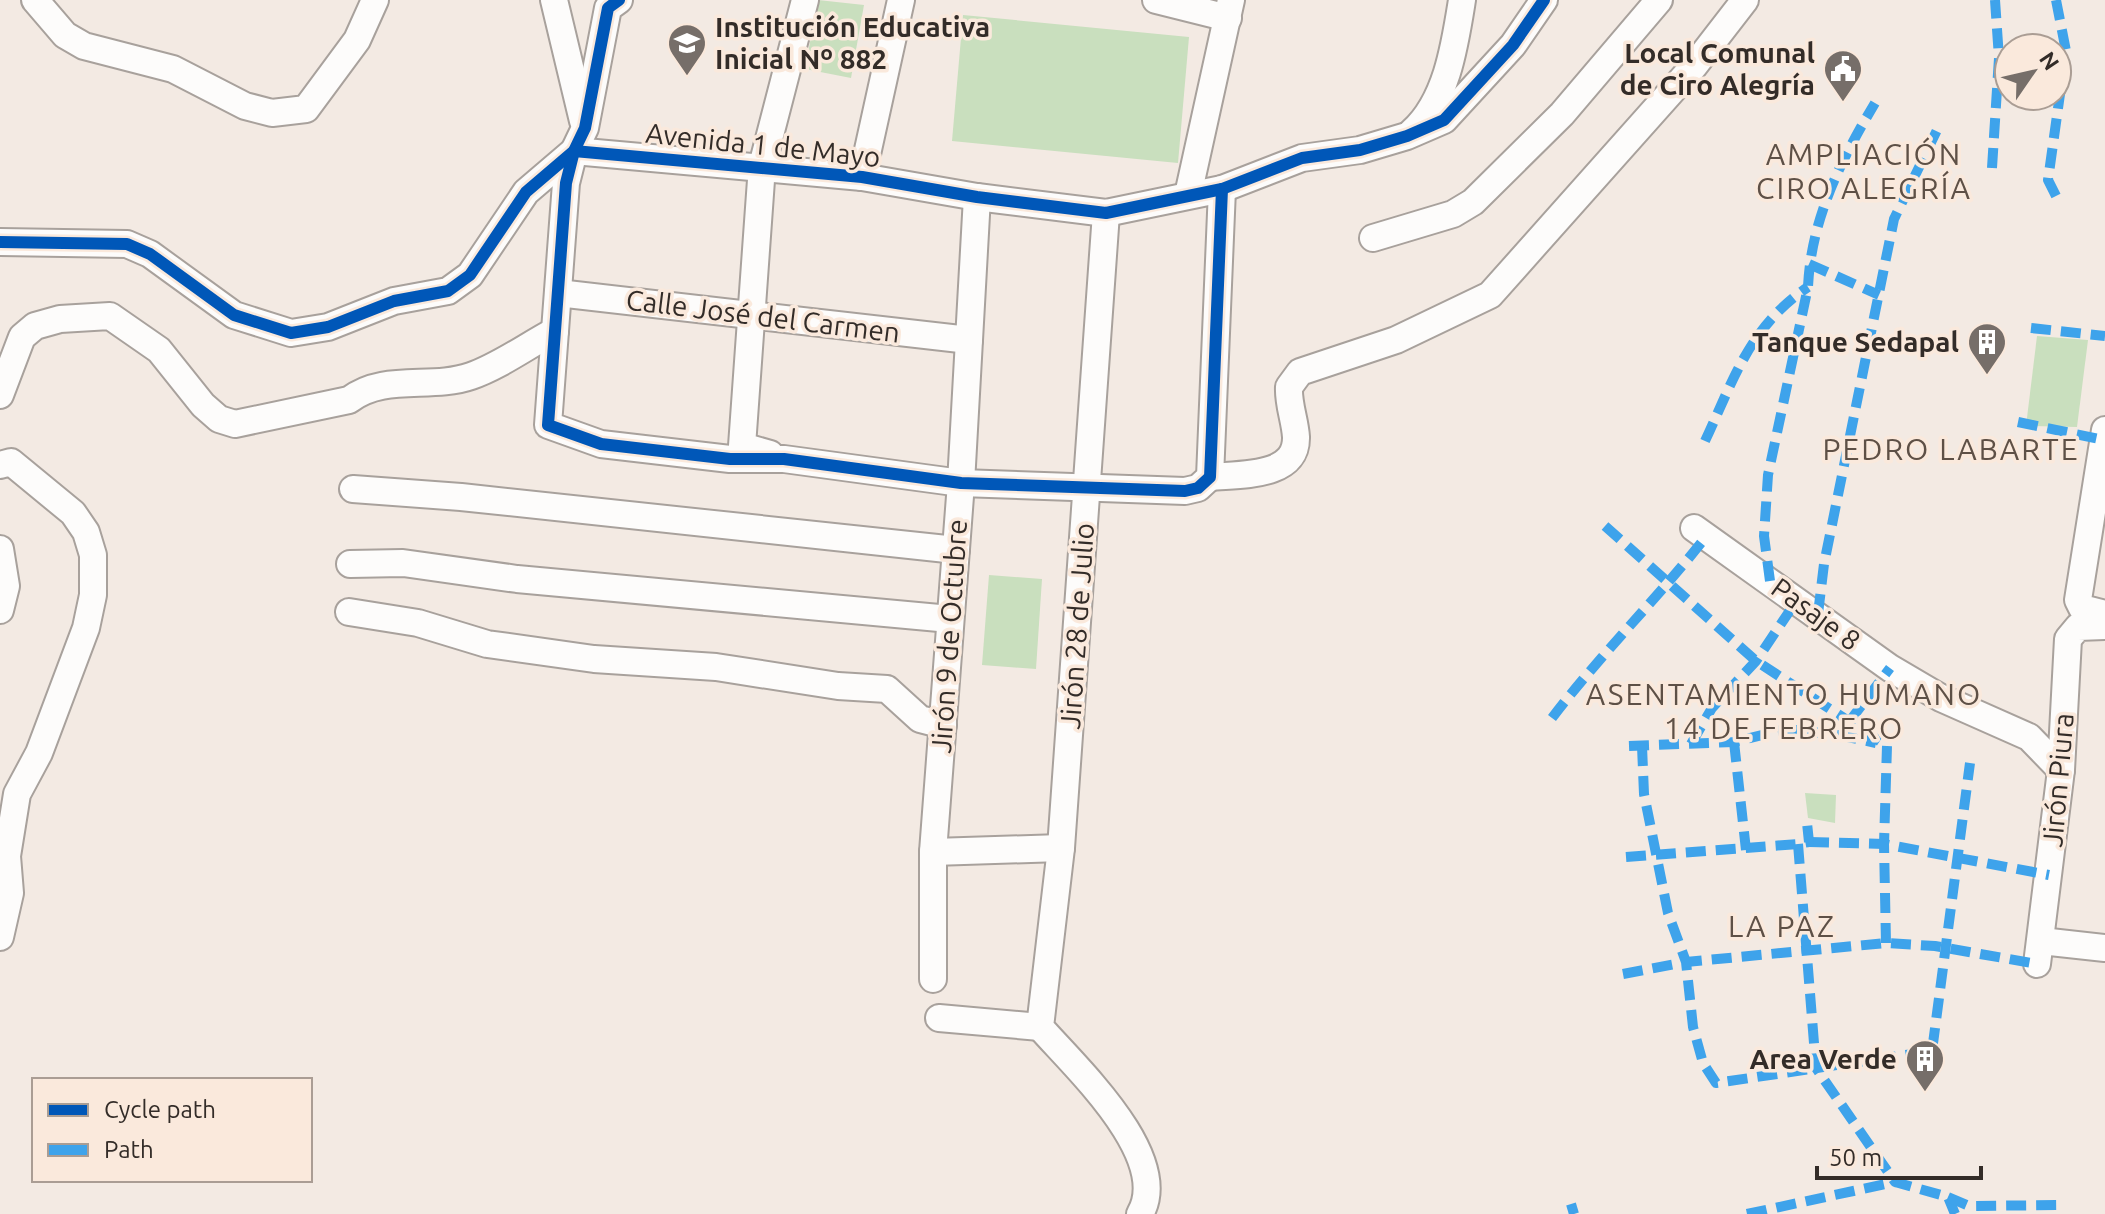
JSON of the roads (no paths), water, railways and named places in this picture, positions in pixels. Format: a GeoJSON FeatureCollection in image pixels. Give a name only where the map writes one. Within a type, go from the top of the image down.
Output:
{"type":"FeatureCollection","features":[{"type":"Feature","properties":{"kind":"street"},"geometry":{"type":"LineString","coordinates":[[35,0],[65,35],[84,46],[173,69],[245,106],[272,113],[306,109],[357,40],[375,0]]}},
{"type":"Feature","properties":{"kind":"street"},"geometry":{"type":"LineString","coordinates":[[554,0],[579,140]]}},
{"type":"Feature","properties":{"kind":"street"},"geometry":{"type":"LineString","coordinates":[[784,459],[742,446],[762,166],[805,0]]}},
{"type":"Feature","properties":{"kind":"street"},"geometry":{"type":"LineString","coordinates":[[862,177],[901,0]]}},
{"type":"Feature","properties":{"kind":"street"},"geometry":{"type":"LineString","coordinates":[[1156,0],[1230,9],[1188,195]]}},
{"type":"Feature","properties":{"kind":"street"},"geometry":{"type":"LineString","coordinates":[[1407,136],[1422,123],[1453,56],[1462,0]]}},
{"type":"Feature","properties":{"kind":"street","name":"Avenida 1 de Mayo"},"geometry":{"type":"LineString","coordinates":[[579,140],[1106,213],[1222,189],[1302,158],[1360,150],[1407,136],[1444,120],[1513,45],[1544,0]]}},
{"type":"Feature","properties":{"kind":"street"},"geometry":{"type":"LineString","coordinates":[[1373,238],[1453,214],[1473,202],[1554,123],[1659,0]]}},
{"type":"Feature","properties":{"kind":"street"},"geometry":{"type":"LineString","coordinates":[[612,3],[566,183],[548,425],[601,444],[730,459],[784,459],[961,483],[1087,485],[1185,491],[1198,488],[1210,477],[1274,469],[1287,462],[1295,452],[1296,436],[1289,387],[1300,372],[1396,340],[1490,295],[1694,66],[1745,0]]}},
{"type":"Feature","properties":{"kind":"street"},"geometry":{"type":"LineString","coordinates":[[0,242],[127,244],[150,254],[234,315],[291,333],[328,327],[394,301],[448,291],[470,275],[526,192],[579,140]]}},
{"type":"Feature","properties":{"kind":"street"},"geometry":{"type":"LineString","coordinates":[[1210,477],[1222,189]]}},
{"type":"Feature","properties":{"kind":"street","name":"Jirón 9 de Octubre"},"geometry":{"type":"LineString","coordinates":[[933,979],[933,852],[961,483],[977,197]]}},
{"type":"Feature","properties":{"kind":"street","name":"Jirón 28 de Julio"},"geometry":{"type":"LineString","coordinates":[[1040,1027],[1061,848],[1106,213]]}},
{"type":"Feature","properties":{"kind":"street","name":"Calle José del Carmen"},"geometry":{"type":"LineString","coordinates":[[558,293],[969,340]]}},
{"type":"Feature","properties":{"kind":"street"},"geometry":{"type":"LineString","coordinates":[[0,395],[22,337],[35,326],[60,319],[114,317],[159,350],[203,405],[219,419],[235,424],[349,400],[364,389],[446,382],[472,376],[555,331]]}},
{"type":"Feature","properties":{"kind":"street"},"geometry":{"type":"LineString","coordinates":[[2094,611],[2078,588],[2105,430]]}},
{"type":"Feature","properties":{"kind":"street"},"geometry":{"type":"LineString","coordinates":[[0,465],[11,462],[73,513],[86,532],[93,555],[93,595],[86,628],[39,753],[17,794],[7,856],[10,893],[0,937]]}},
{"type":"Feature","properties":{"kind":"street"},"geometry":{"type":"LineString","coordinates":[[353,489],[461,497],[956,550]]}},
{"type":"Feature","properties":{"kind":"street","name":"Pasaje 8"},"geometry":{"type":"LineString","coordinates":[[1694,528],[1890,668],[1941,698],[2029,737],[2061,770]]}},
{"type":"Feature","properties":{"kind":"street"},"geometry":{"type":"LineString","coordinates":[[0,549],[6,586],[0,610]]}},
{"type":"Feature","properties":{"kind":"street"},"geometry":{"type":"LineString","coordinates":[[350,564],[403,563],[517,579],[950,619]]}},
{"type":"Feature","properties":{"kind":"street"},"geometry":{"type":"LineString","coordinates":[[349,612],[418,623],[487,644],[594,659],[716,667],[838,686],[887,689],[920,719],[943,725]]}},
{"type":"Feature","properties":{"kind":"street","name":"Jirón Piura"},"geometry":{"type":"LineString","coordinates":[[2105,626],[2078,627],[2068,639],[2061,770],[2039,953],[2105,948]]}},
{"type":"Feature","properties":{"kind":"street"},"geometry":{"type":"LineString","coordinates":[[933,852],[1061,848]]}},
{"type":"Feature","properties":{"kind":"street"},"geometry":{"type":"LineString","coordinates":[[939,1018],[1040,1027],[1093,1081],[1134,1148],[1148,1177],[1148,1201],[1140,1214]]}},
{"type":"Feature","properties":{"kind":"place","name":"Institución Educativa Inicial Nº 882"},"geometry":{"type":"Point","coordinates":[687,77]}},
{"type":"Feature","properties":{"kind":"place","name":"Local Comunal de Ciro Alegría"},"geometry":{"type":"Point","coordinates":[1843,103]}},
{"type":"Feature","properties":{"kind":"place","name":"Tanque Sedapal"},"geometry":{"type":"Point","coordinates":[1987,376]}},
{"type":"Feature","properties":{"kind":"place","name":"Area Verde"},"geometry":{"type":"Point","coordinates":[1925,1093]}},
{"type":"Feature","properties":{"kind":"district","name":"AMPLIACIÓN CIRO ALEGRÍA"},"geometry":{"type":"Point","coordinates":[1864,172]}},
{"type":"Feature","properties":{"kind":"district","name":"PEDRO LABARTE"},"geometry":{"type":"Point","coordinates":[1951,450]}},
{"type":"Feature","properties":{"kind":"district","name":"ASENTAMIENTO HUMANO 14 DE FEBRERO"},"geometry":{"type":"Point","coordinates":[1784,712]}},
{"type":"Feature","properties":{"kind":"district","name":"LA PAZ"},"geometry":{"type":"Point","coordinates":[1782,927]}}]}
